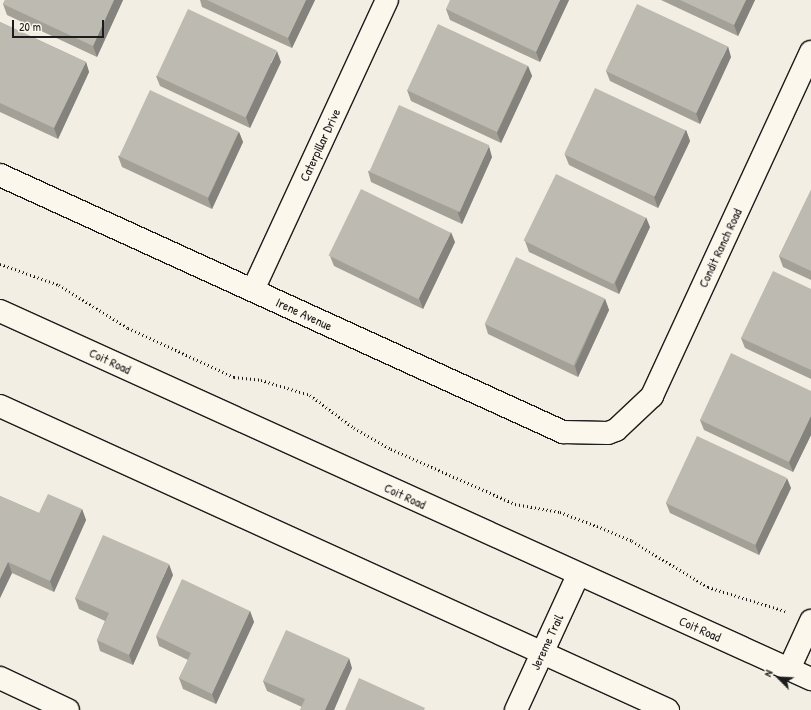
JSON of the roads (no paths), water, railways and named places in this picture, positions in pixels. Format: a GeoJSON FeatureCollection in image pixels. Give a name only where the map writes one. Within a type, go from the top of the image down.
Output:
{"type":"FeatureCollection","features":[{"type":"Feature","properties":{"kind":"street","name":"Caterpillar Drive"},"geometry":{"type":"LineString","coordinates":[[253,290],[387,0]]}},
{"type":"Feature","properties":{"kind":"street","name":"Condit Ranch Road"},"geometry":{"type":"LineString","coordinates":[[612,432],[652,396],[811,52]]}},
{"type":"Feature","properties":{"kind":"street","name":"Irene Avenue"},"geometry":{"type":"LineString","coordinates":[[0,175],[563,432],[612,432]]}},
{"type":"Feature","properties":{"kind":"street","name":"Coit Road"},"geometry":{"type":"LineString","coordinates":[[0,311],[578,575],[811,679]]}},
{"type":"Feature","properties":{"kind":"street"},"geometry":{"type":"LineString","coordinates":[[0,406],[668,710]]}},
{"type":"Feature","properties":{"kind":"street","name":"Jereme Trail"},"geometry":{"type":"LineString","coordinates":[[516,710],[578,575]]}},
{"type":"Feature","properties":{"kind":"street"},"geometry":{"type":"LineString","coordinates":[[789,669],[811,621]]}},
{"type":"Feature","properties":{"kind":"street"},"geometry":{"type":"LineString","coordinates":[[0,678],[68,710]]}}]}
